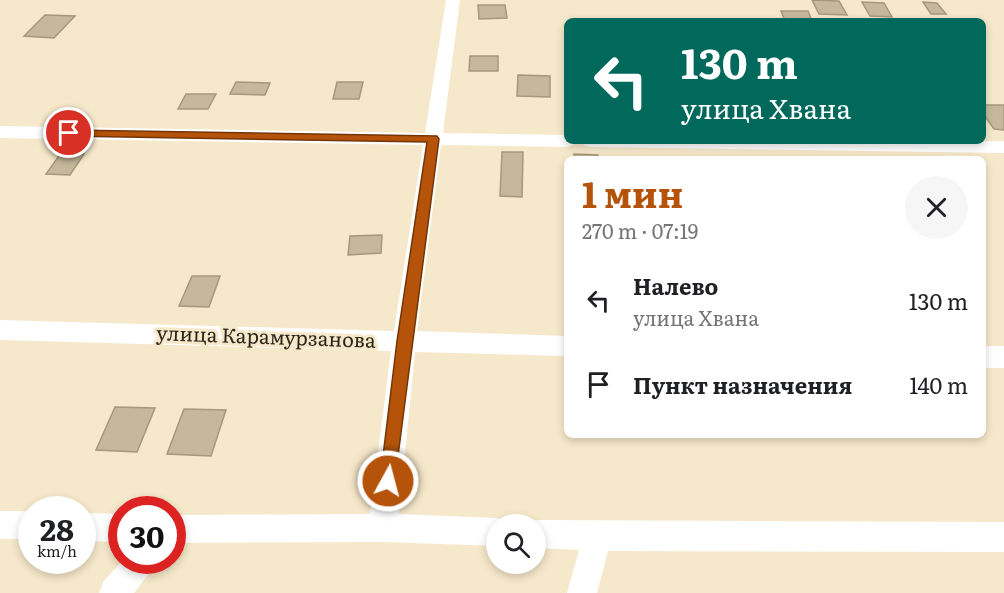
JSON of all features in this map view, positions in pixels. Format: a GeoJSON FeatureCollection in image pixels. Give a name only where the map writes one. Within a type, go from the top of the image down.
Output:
{"type":"FeatureCollection","features":[{"type":"Feature","properties":{"kind":"street"},"geometry":{"type":"LineString","coordinates":[[383,528],[404,341],[453,0]]}},
{"type":"Feature","properties":{"kind":"street"},"geometry":{"type":"LineString","coordinates":[[0,132],[564,141]]}},
{"type":"Feature","properties":{"kind":"street"},"geometry":{"type":"LineString","coordinates":[[797,144],[1004,147]]}},
{"type":"Feature","properties":{"kind":"street","name":"улица Карамурзанова"},"geometry":{"type":"LineString","coordinates":[[0,330],[564,346]]}},
{"type":"Feature","properties":{"kind":"street"},"geometry":{"type":"LineString","coordinates":[[986,357],[1004,357]]}},
{"type":"Feature","properties":{"kind":"street"},"geometry":{"type":"LineString","coordinates":[[0,525],[18,525]]}},
{"type":"Feature","properties":{"kind":"street"},"geometry":{"type":"LineString","coordinates":[[186,529],[383,528],[486,532]]}},
{"type":"Feature","properties":{"kind":"street"},"geometry":{"type":"LineString","coordinates":[[546,534],[1004,537]]}},
{"type":"Feature","properties":{"kind":"street"},"geometry":{"type":"LineString","coordinates":[[582,593],[597,536]]}},
{"type":"Feature","properties":{"kind":"street"},"geometry":{"type":"LineString","coordinates":[[114,593],[130,574]]}},
{"type":"Feature","properties":{"kind":"building"},"geometry":{"type":"Polygon","coordinates":[[[812,0],[839,1],[847,15],[819,14],[812,0]]]}},
{"type":"Feature","properties":{"kind":"building"},"geometry":{"type":"Polygon","coordinates":[[[862,2],[884,3],[892,17],[870,16],[862,2]]]}},
{"type":"Feature","properties":{"kind":"building"},"geometry":{"type":"Polygon","coordinates":[[[923,2],[937,3],[946,14],[931,14],[923,2]]]}},
{"type":"Feature","properties":{"kind":"building"},"geometry":{"type":"Polygon","coordinates":[[[478,5],[505,5],[507,18],[479,19],[478,5]]]}},
{"type":"Feature","properties":{"kind":"building"},"geometry":{"type":"Polygon","coordinates":[[[781,11],[808,11],[811,18],[784,18],[781,11]]]}},
{"type":"Feature","properties":{"kind":"building"},"geometry":{"type":"Polygon","coordinates":[[[45,15],[75,16],[54,38],[24,36],[45,15]]]}},
{"type":"Feature","properties":{"kind":"building"},"geometry":{"type":"Polygon","coordinates":[[[470,56],[498,56],[498,71],[469,71],[470,56]]]}},
{"type":"Feature","properties":{"kind":"building"},"geometry":{"type":"Polygon","coordinates":[[[518,75],[550,76],[550,97],[517,96],[518,75]]]}},
{"type":"Feature","properties":{"kind":"building"},"geometry":{"type":"Polygon","coordinates":[[[236,82],[270,83],[265,95],[230,94],[236,82]]]}},
{"type":"Feature","properties":{"kind":"building"},"geometry":{"type":"Polygon","coordinates":[[[337,82],[363,82],[359,99],[333,99],[337,82]]]}},
{"type":"Feature","properties":{"kind":"building"},"geometry":{"type":"Polygon","coordinates":[[[186,94],[216,94],[208,109],[178,109],[186,94]]]}},
{"type":"Feature","properties":{"kind":"building"},"geometry":{"type":"Polygon","coordinates":[[[986,105],[1004,105],[1004,130],[994,129],[986,118],[986,105]]]}},
{"type":"Feature","properties":{"kind":"building"},"geometry":{"type":"Polygon","coordinates":[[[502,152],[523,152],[522,197],[500,196],[502,152]]]}},
{"type":"Feature","properties":{"kind":"building"},"geometry":{"type":"Polygon","coordinates":[[[61,153],[84,154],[70,175],[46,174],[61,153]]]}},
{"type":"Feature","properties":{"kind":"building"},"geometry":{"type":"Polygon","coordinates":[[[574,154],[598,155],[598,156],[574,156],[574,154]]]}},
{"type":"Feature","properties":{"kind":"building"},"geometry":{"type":"Polygon","coordinates":[[[382,235],[381,253],[348,255],[350,236],[382,235]]]}},
{"type":"Feature","properties":{"kind":"building"},"geometry":{"type":"Polygon","coordinates":[[[192,276],[220,276],[209,307],[179,306],[192,276]]]}},
{"type":"Feature","properties":{"kind":"building"},"geometry":{"type":"Polygon","coordinates":[[[115,407],[155,408],[137,452],[96,450],[115,407]]]}},
{"type":"Feature","properties":{"kind":"building"},"geometry":{"type":"Polygon","coordinates":[[[184,409],[226,410],[211,456],[167,454],[184,409]]]}},
{"type":"Feature","properties":{"kind":"route"},"geometry":{"type":"LineString","coordinates":[[69,133],[433,139],[404,341],[388,481]]}}]}
